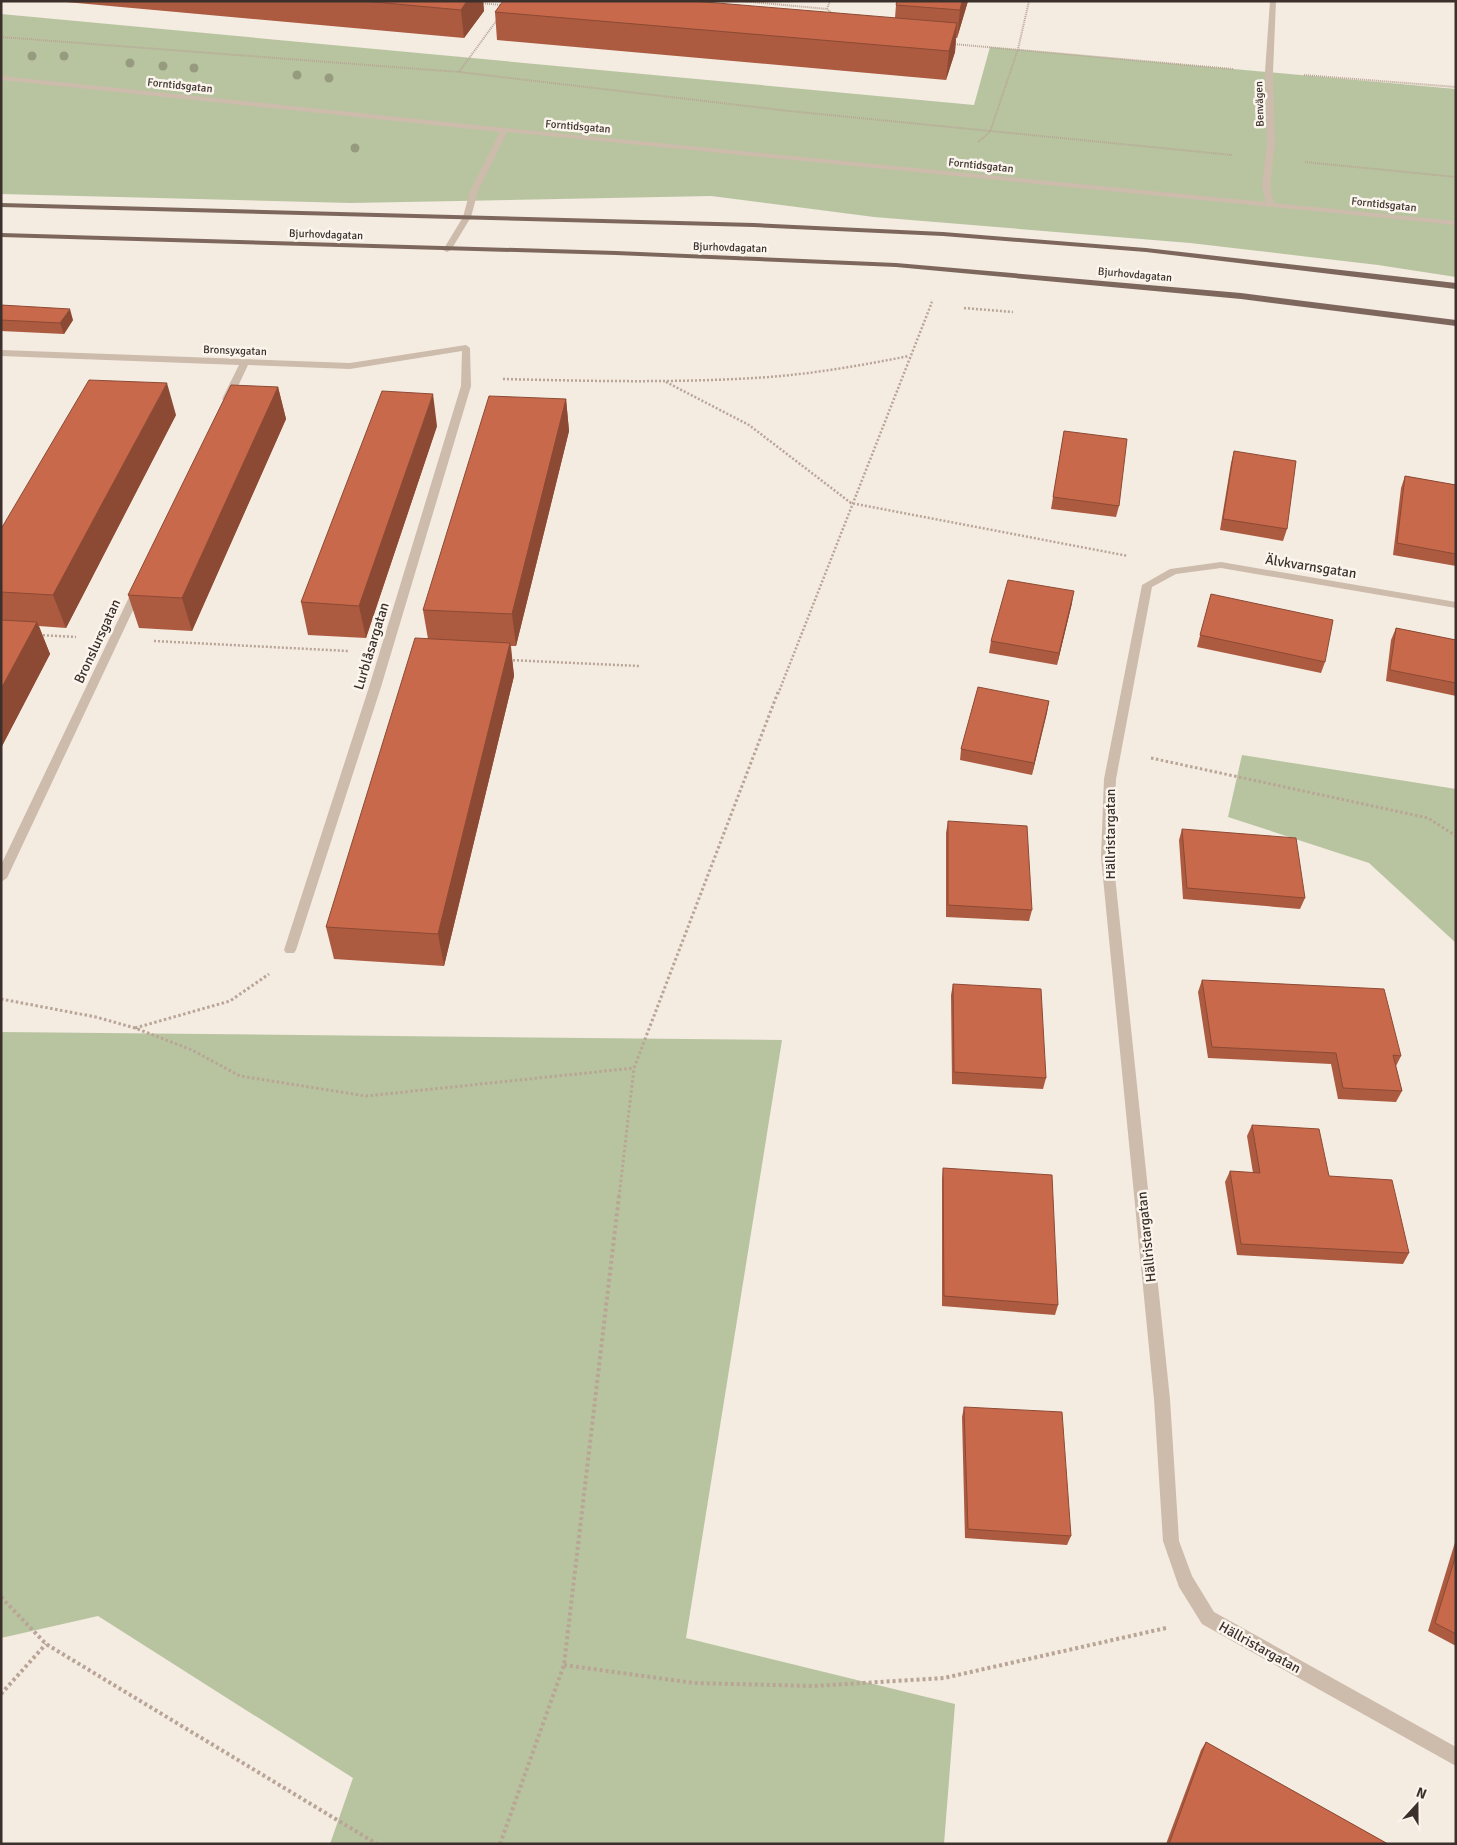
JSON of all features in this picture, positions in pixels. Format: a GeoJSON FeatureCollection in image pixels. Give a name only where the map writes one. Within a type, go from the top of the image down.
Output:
{"type":"FeatureCollection","features":[{"type":"Feature","properties":{"kind":"main road","name":"Bjurhovdagatan"},"geometry":{"type":"LineString","coordinates":[[1,205],[744,225],[943,234],[1146,250],[1456,286]]}},
{"type":"Feature","properties":{"kind":"main road","name":"Bjurhovdagatan"},"geometry":{"type":"LineString","coordinates":[[1,235],[448,250],[616,253],[896,265],[1231,295],[1456,323]]}},
{"type":"Feature","properties":{"kind":"street","name":"Benvägen"},"geometry":{"type":"LineString","coordinates":[[1270,204],[1266,186],[1271,144],[1269,72],[1273,1]]}},
{"type":"Feature","properties":{"kind":"street","name":"Forntidsgatan"},"geometry":{"type":"LineString","coordinates":[[1,78],[505,130],[1456,223]]}},
{"type":"Feature","properties":{"kind":"street"},"geometry":{"type":"LineString","coordinates":[[448,250],[467,217],[474,191],[505,130]]}},
{"type":"Feature","properties":{"kind":"street","name":"Bronsyxgatan"},"geometry":{"type":"LineString","coordinates":[[1,353],[350,366],[466,348]]}},
{"type":"Feature","properties":{"kind":"street","name":"Lurblåsargatan"},"geometry":{"type":"LineString","coordinates":[[290,950],[385,654],[466,386],[466,348]]}},
{"type":"Feature","properties":{"kind":"street"},"geometry":{"type":"LineString","coordinates":[[224,406],[245,362]]}},
{"type":"Feature","properties":{"kind":"street","name":"Älvkvarnsgatan"},"geometry":{"type":"LineString","coordinates":[[1168,574],[1221,566],[1456,605]]}},
{"type":"Feature","properties":{"kind":"street","name":"Hällristargatan"},"geometry":{"type":"LineString","coordinates":[[1168,574],[1147,585],[1110,779],[1107,857],[1162,1399],[1171,1540],[1185,1581],[1208,1618],[1456,1756]]}},
{"type":"Feature","properties":{"kind":"street","name":"Bronslursgatan"},"geometry":{"type":"LineString","coordinates":[[1,878],[144,576]]}},
{"type":"Feature","properties":{"kind":"path"},"geometry":{"type":"LineString","coordinates":[[741,1],[827,9],[834,14]]}},
{"type":"Feature","properties":{"kind":"path"},"geometry":{"type":"LineString","coordinates":[[827,9],[830,1]]}},
{"type":"Feature","properties":{"kind":"path"},"geometry":{"type":"LineString","coordinates":[[990,132],[1018,49],[1028,1]]}},
{"type":"Feature","properties":{"kind":"path"},"geometry":{"type":"LineString","coordinates":[[473,3],[508,6]]}},
{"type":"Feature","properties":{"kind":"path"},"geometry":{"type":"LineString","coordinates":[[459,72],[502,13]]}},
{"type":"Feature","properties":{"kind":"path"},"geometry":{"type":"LineString","coordinates":[[1,37],[459,72],[789,111],[1232,155]]}},
{"type":"Feature","properties":{"kind":"path"},"geometry":{"type":"LineString","coordinates":[[953,44],[1018,49]]}},
{"type":"Feature","properties":{"kind":"path"},"geometry":{"type":"LineString","coordinates":[[1299,162],[1456,177]]}},
{"type":"Feature","properties":{"kind":"path"},"geometry":{"type":"LineString","coordinates":[[500,1844],[564,1666],[634,1068],[851,503],[932,303],[933,293]]}},
{"type":"Feature","properties":{"kind":"path"},"geometry":{"type":"LineString","coordinates":[[466,348],[504,380],[666,382],[756,378],[834,370],[909,356]]}},
{"type":"Feature","properties":{"kind":"path"},"geometry":{"type":"LineString","coordinates":[[666,382],[749,424],[851,503],[1135,557],[1168,574]]}},
{"type":"Feature","properties":{"kind":"path"},"geometry":{"type":"LineString","coordinates":[[30,634],[385,654]]}},
{"type":"Feature","properties":{"kind":"path"},"geometry":{"type":"LineString","coordinates":[[502,659],[639,666]]}},
{"type":"Feature","properties":{"kind":"path"},"geometry":{"type":"LineString","coordinates":[[1115,750],[1428,818],[1456,836]]}},
{"type":"Feature","properties":{"kind":"path"},"geometry":{"type":"LineString","coordinates":[[135,1028],[230,1001],[265,979],[290,950]]}},
{"type":"Feature","properties":{"kind":"path"},"geometry":{"type":"LineString","coordinates":[[1,999],[96,1017],[135,1028],[192,1050],[240,1076],[366,1096],[634,1068]]}},
{"type":"Feature","properties":{"kind":"path"},"geometry":{"type":"LineString","coordinates":[[1,1597],[46,1644],[377,1844]]}},
{"type":"Feature","properties":{"kind":"path"},"geometry":{"type":"LineString","coordinates":[[564,1666],[694,1683],[814,1686],[934,1678],[1208,1618]]}},
{"type":"Feature","properties":{"kind":"path"},"geometry":{"type":"LineString","coordinates":[[1,1694],[46,1644]]}},
{"type":"Feature","properties":{"kind":"green space"},"geometry":{"type":"Polygon","coordinates":[[[1,14],[974,105],[990,47],[1456,89],[1456,277],[1378,265],[1190,243],[874,217],[711,196],[351,203],[1,194],[1,14]]]}},
{"type":"Feature","properties":{"kind":"green space"},"geometry":{"type":"Polygon","coordinates":[[[1242,755],[1456,789],[1456,943],[1369,863],[1228,817],[1242,755]]]}},
{"type":"Feature","properties":{"kind":"green space"},"geometry":{"type":"Polygon","coordinates":[[[1,1032],[782,1040],[686,1638],[955,1704],[944,1844],[330,1844],[353,1778],[98,1616],[1,1638],[1,1032]]]}},
{"type":"Feature","properties":{"kind":"building"},"geometry":{"type":"Polygon","coordinates":[[[364,1],[467,1],[461,10],[364,1]]]}},
{"type":"Feature","properties":{"kind":"building"},"geometry":{"type":"Polygon","coordinates":[[[503,1],[693,1],[957,23],[949,51],[495,12],[503,1]]]}},
{"type":"Feature","properties":{"kind":"building"},"geometry":{"type":"Polygon","coordinates":[[[897,1],[962,1],[960,10],[896,5],[897,1]]]}},
{"type":"Feature","properties":{"kind":"building"},"geometry":{"type":"Polygon","coordinates":[[[1,305],[70,309],[60,323],[1,320],[1,305]]]}},
{"type":"Feature","properties":{"kind":"building"},"geometry":{"type":"Polygon","coordinates":[[[89,380],[167,383],[53,595],[1,592],[1,529],[89,380]]]}},
{"type":"Feature","properties":{"kind":"building"},"geometry":{"type":"Polygon","coordinates":[[[231,385],[278,387],[182,598],[128,595],[231,385]]]}},
{"type":"Feature","properties":{"kind":"building"},"geometry":{"type":"Polygon","coordinates":[[[382,391],[433,394],[359,606],[301,602],[382,391]]]}},
{"type":"Feature","properties":{"kind":"building"},"geometry":{"type":"Polygon","coordinates":[[[489,396],[566,399],[512,614],[423,610],[489,396]]]}},
{"type":"Feature","properties":{"kind":"building"},"geometry":{"type":"Polygon","coordinates":[[[1064,431],[1127,439],[1119,506],[1053,497],[1064,431]]]}},
{"type":"Feature","properties":{"kind":"building"},"geometry":{"type":"Polygon","coordinates":[[[1234,451],[1296,461],[1287,529],[1223,519],[1234,451]]]}},
{"type":"Feature","properties":{"kind":"building"},"geometry":{"type":"Polygon","coordinates":[[[1405,476],[1456,485],[1456,554],[1397,543],[1405,476]]]}},
{"type":"Feature","properties":{"kind":"building"},"geometry":{"type":"Polygon","coordinates":[[[1008,580],[1074,591],[1059,653],[991,641],[1008,580]]]}},
{"type":"Feature","properties":{"kind":"building"},"geometry":{"type":"Polygon","coordinates":[[[1211,594],[1333,620],[1325,662],[1200,635],[1211,594]]]}},
{"type":"Feature","properties":{"kind":"building"},"geometry":{"type":"Polygon","coordinates":[[[1,620],[37,622],[1,689],[1,620]]]}},
{"type":"Feature","properties":{"kind":"building"},"geometry":{"type":"Polygon","coordinates":[[[1396,628],[1456,640],[1456,683],[1390,670],[1396,628]]]}},
{"type":"Feature","properties":{"kind":"building"},"geometry":{"type":"Polygon","coordinates":[[[415,638],[510,643],[438,934],[326,927],[415,638]]]}},
{"type":"Feature","properties":{"kind":"building"},"geometry":{"type":"Polygon","coordinates":[[[978,687],[1049,701],[1034,763],[961,749],[978,687]]]}},
{"type":"Feature","properties":{"kind":"building"},"geometry":{"type":"Polygon","coordinates":[[[948,821],[1027,826],[1032,910],[948,905],[948,821]]]}},
{"type":"Feature","properties":{"kind":"building"},"geometry":{"type":"Polygon","coordinates":[[[1182,829],[1296,838],[1305,898],[1187,888],[1182,829]]]}},
{"type":"Feature","properties":{"kind":"building"},"geometry":{"type":"Polygon","coordinates":[[[1202,980],[1384,989],[1401,1056],[1393,1055],[1402,1091],[1343,1088],[1336,1053],[1212,1047],[1202,980]]]}},
{"type":"Feature","properties":{"kind":"building"},"geometry":{"type":"Polygon","coordinates":[[[953,984],[1041,989],[1046,1078],[954,1072],[953,984]]]}},
{"type":"Feature","properties":{"kind":"building"},"geometry":{"type":"Polygon","coordinates":[[[1252,1125],[1319,1129],[1329,1176],[1392,1180],[1409,1253],[1241,1244],[1230,1171],[1260,1173],[1252,1125]]]}},
{"type":"Feature","properties":{"kind":"building"},"geometry":{"type":"Polygon","coordinates":[[[943,1168],[1052,1175],[1058,1305],[944,1296],[943,1168]]]}},
{"type":"Feature","properties":{"kind":"building"},"geometry":{"type":"Polygon","coordinates":[[[964,1407],[1062,1412],[1071,1536],[968,1529],[964,1407]]]}},
{"type":"Feature","properties":{"kind":"building"},"geometry":{"type":"Polygon","coordinates":[[[1456,1555],[1456,1634],[1435,1623],[1456,1555]]]}},
{"type":"Feature","properties":{"kind":"building"},"geometry":{"type":"Polygon","coordinates":[[[1206,1742],[1388,1844],[1169,1844],[1206,1742]]]}}]}
